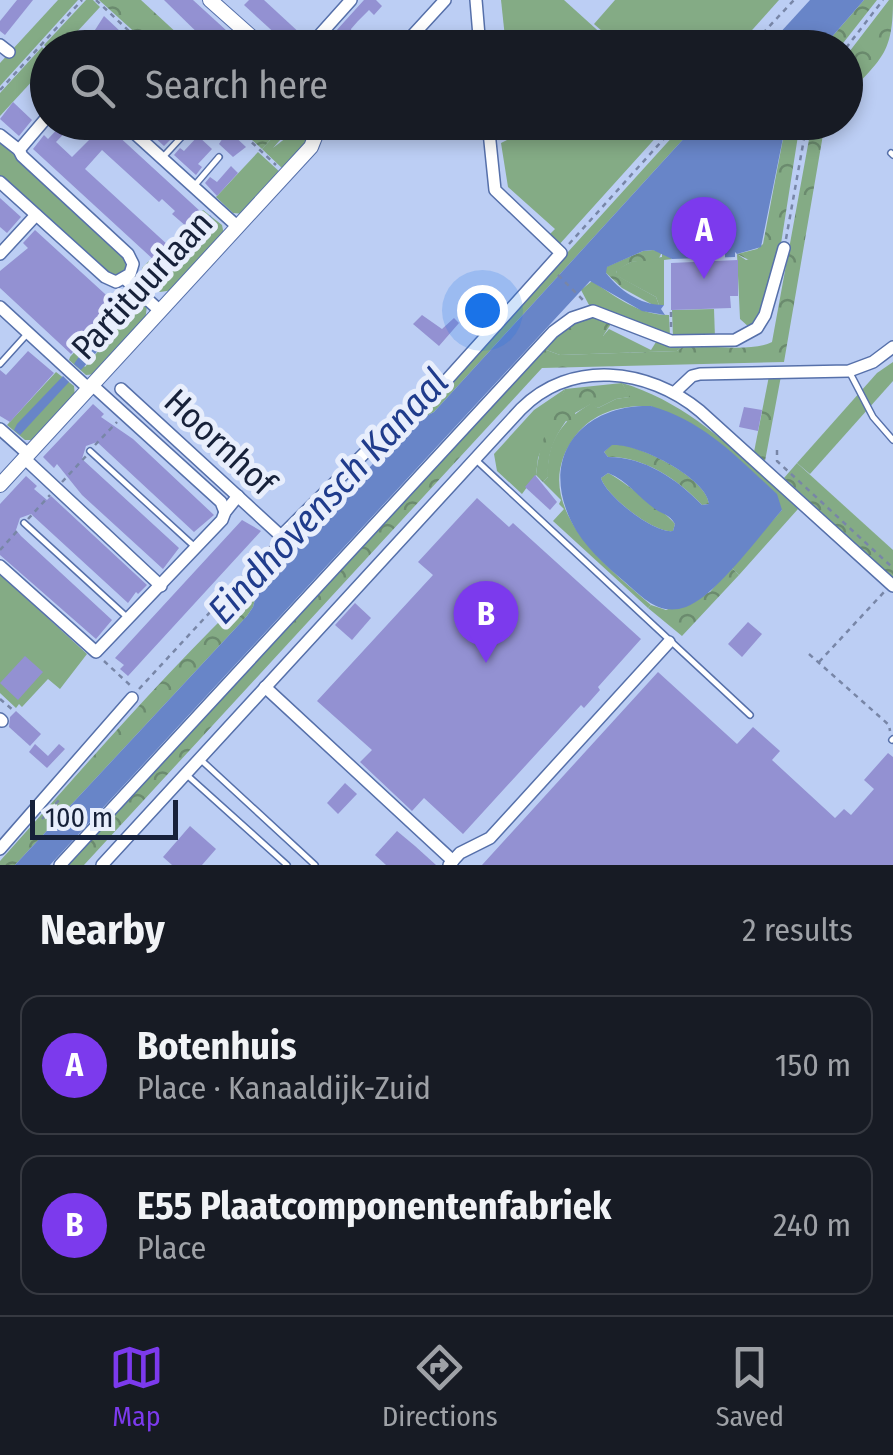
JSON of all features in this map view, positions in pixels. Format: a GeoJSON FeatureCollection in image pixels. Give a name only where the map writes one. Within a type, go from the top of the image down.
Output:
{"type":"FeatureCollection","features":[{"type":"Feature","properties":{"kind":"street"},"geometry":{"type":"LineString","coordinates":[[210,0],[244,30]]}},
{"type":"Feature","properties":{"kind":"street"},"geometry":{"type":"LineString","coordinates":[[324,30],[351,0]]}},
{"type":"Feature","properties":{"kind":"street"},"geometry":{"type":"LineString","coordinates":[[418,30],[445,0]]}},
{"type":"Feature","properties":{"kind":"street"},"geometry":{"type":"LineString","coordinates":[[476,0],[478,30]]}},
{"type":"Feature","properties":{"kind":"street"},"geometry":{"type":"LineString","coordinates":[[0,135],[128,254],[133,264],[127,276],[116,282],[105,278],[0,182]]}},
{"type":"Feature","properties":{"kind":"street"},"geometry":{"type":"LineString","coordinates":[[19,150],[30,137]]}},
{"type":"Feature","properties":{"kind":"street"},"geometry":{"type":"LineString","coordinates":[[144,140],[238,227]]}},
{"type":"Feature","properties":{"kind":"street","name":"Partituurlaan"},"geometry":{"type":"LineString","coordinates":[[0,485],[315,140]]}},
{"type":"Feature","properties":{"kind":"street"},"geometry":{"type":"LineString","coordinates":[[281,536],[395,424],[436,392],[560,253],[496,190],[490,140]]}},
{"type":"Feature","properties":{"kind":"street"},"geometry":{"type":"LineString","coordinates":[[0,254],[36,215]]}},
{"type":"Feature","properties":{"kind":"street"},"geometry":{"type":"LineString","coordinates":[[60,865],[552,332],[572,318],[593,312],[671,341],[718,342],[748,335],[765,315],[784,248]]}},
{"type":"Feature","properties":{"kind":"street"},"geometry":{"type":"LineString","coordinates":[[127,276],[162,308]]}},
{"type":"Feature","properties":{"kind":"street"},"geometry":{"type":"LineString","coordinates":[[0,307],[221,502],[224,512]]}},
{"type":"Feature","properties":{"kind":"street"},"geometry":{"type":"LineString","coordinates":[[675,392],[692,376],[700,374],[848,370],[872,362],[893,347]]}},
{"type":"Feature","properties":{"kind":"street"},"geometry":{"type":"LineString","coordinates":[[102,865],[534,396],[567,379],[632,377],[675,392],[892,585]]}},
{"type":"Feature","properties":{"kind":"street","name":"Hoornhof"},"geometry":{"type":"LineString","coordinates":[[121,389],[281,536]]}},
{"type":"Feature","properties":{"kind":"street"},"geometry":{"type":"LineString","coordinates":[[0,429],[161,586]]}},
{"type":"Feature","properties":{"kind":"street"},"geometry":{"type":"LineString","coordinates":[[0,566],[96,652],[222,520],[238,496]]}},
{"type":"Feature","properties":{"kind":"street"},"geometry":{"type":"LineString","coordinates":[[265,687],[451,863],[460,852],[490,838],[669,642]]}},
{"type":"Feature","properties":{"kind":"street"},"geometry":{"type":"LineString","coordinates":[[0,849],[134,695]]}},
{"type":"Feature","properties":{"kind":"lane"},"geometry":{"type":"LineString","coordinates":[[162,159],[179,140]]}},
{"type":"Feature","properties":{"kind":"lane"},"geometry":{"type":"LineString","coordinates":[[193,187],[219,157]]}},
{"type":"Feature","properties":{"kind":"lane"},"geometry":{"type":"LineString","coordinates":[[0,364],[28,334]]}},
{"type":"Feature","properties":{"kind":"lane"},"geometry":{"type":"LineString","coordinates":[[848,370],[872,418],[893,440]]}},
{"type":"Feature","properties":{"kind":"lane"},"geometry":{"type":"LineString","coordinates":[[90,451],[195,547]]}},
{"type":"Feature","properties":{"kind":"lane"},"geometry":{"type":"LineString","coordinates":[[476,459],[750,715]]}},
{"type":"Feature","properties":{"kind":"lane"},"geometry":{"type":"LineString","coordinates":[[24,523],[129,620]]}},
{"type":"Feature","properties":{"kind":"lane"},"geometry":{"type":"LineString","coordinates":[[200,758],[316,865]]}},
{"type":"Feature","properties":{"kind":"lane"},"geometry":{"type":"LineString","coordinates":[[186,774],[287,865]]}},
{"type":"Feature","properties":{"kind":"path"},"geometry":{"type":"LineString","coordinates":[[55,30],[82,0]]}},
{"type":"Feature","properties":{"kind":"path"},"geometry":{"type":"LineString","coordinates":[[96,0],[128,30]]}},
{"type":"Feature","properties":{"kind":"path"},"geometry":{"type":"LineString","coordinates":[[766,30],[794,0]]}},
{"type":"Feature","properties":{"kind":"path"},"geometry":{"type":"LineString","coordinates":[[860,30],[883,0]]}},
{"type":"Feature","properties":{"kind":"path"},"geometry":{"type":"LineString","coordinates":[[0,90],[30,57]]}},
{"type":"Feature","properties":{"kind":"path"},"geometry":{"type":"LineString","coordinates":[[249,140],[286,174]]}},
{"type":"Feature","properties":{"kind":"path"},"geometry":{"type":"LineString","coordinates":[[560,253],[663,140]]}},
{"type":"Feature","properties":{"kind":"path"},"geometry":{"type":"LineString","coordinates":[[784,248],[804,140]]}},
{"type":"Feature","properties":{"kind":"path"},"geometry":{"type":"LineString","coordinates":[[556,273],[580,295]]}},
{"type":"Feature","properties":{"kind":"path"},"geometry":{"type":"LineString","coordinates":[[671,312],[671,341]]}},
{"type":"Feature","properties":{"kind":"path"},"geometry":{"type":"LineString","coordinates":[[777,450],[776,461],[893,568]]}},
{"type":"Feature","properties":{"kind":"path"},"geometry":{"type":"LineString","coordinates":[[96,652],[134,695],[281,536]]}},
{"type":"Feature","properties":{"kind":"path"},"geometry":{"type":"LineString","coordinates":[[818,662],[892,585]]}},
{"type":"Feature","properties":{"kind":"path"},"geometry":{"type":"LineString","coordinates":[[809,654],[889,725],[892,739]]}},
{"type":"Feature","properties":{"kind":"path"},"geometry":{"type":"LineString","coordinates":[[0,699],[12,710]]}},
{"type":"Feature","properties":{"kind":"green space"},"geometry":{"type":"Polygon","coordinates":[[[58,0],[78,0],[51,30],[30,30],[58,0]]]}},
{"type":"Feature","properties":{"kind":"green space"},"geometry":{"type":"Polygon","coordinates":[[[86,0],[93,0],[100,7],[79,30],[58,30],[86,0]]]}},
{"type":"Feature","properties":{"kind":"green space"},"geometry":{"type":"Polygon","coordinates":[[[99,0],[141,0],[174,30],[132,30],[99,0]]]}},
{"type":"Feature","properties":{"kind":"green space"},"geometry":{"type":"Polygon","coordinates":[[[501,0],[564,0],[597,30],[504,30],[501,0]]]}},
{"type":"Feature","properties":{"kind":"green space"},"geometry":{"type":"Polygon","coordinates":[[[615,0],[779,0],[752,30],[601,30],[594,24],[615,0]]]}},
{"type":"Feature","properties":{"kind":"green space"},"geometry":{"type":"Polygon","coordinates":[[[864,0],[877,0],[853,30],[838,30],[864,0]]]}},
{"type":"Feature","properties":{"kind":"green space"},"geometry":{"type":"Polygon","coordinates":[[[893,0],[887,45],[863,78],[863,34],[893,0]]]}},
{"type":"Feature","properties":{"kind":"green space"},"geometry":{"type":"Polygon","coordinates":[[[30,30],[30,53],[0,86],[0,63],[30,30]]]}},
{"type":"Feature","properties":{"kind":"green space"},"geometry":{"type":"Polygon","coordinates":[[[30,60],[30,83],[0,116],[0,93],[30,60]]]}},
{"type":"Feature","properties":{"kind":"green space"},"geometry":{"type":"Polygon","coordinates":[[[252,140],[270,140],[262,149],[252,140]]]}},
{"type":"Feature","properties":{"kind":"green space"},"geometry":{"type":"Polygon","coordinates":[[[270,140],[280,140],[273,148],[283,140],[308,140],[284,170],[262,149],[270,140]]]}},
{"type":"Feature","properties":{"kind":"green space"},"geometry":{"type":"Polygon","coordinates":[[[654,140],[557,247],[547,237],[555,229],[508,187],[501,143],[654,140]]]}},
{"type":"Feature","properties":{"kind":"green space"},"geometry":{"type":"Polygon","coordinates":[[[670,140],[682,140],[434,412],[411,424],[395,441],[392,435],[439,394],[670,140]]]}},
{"type":"Feature","properties":{"kind":"green space"},"geometry":{"type":"Polygon","coordinates":[[[783,140],[797,140],[780,250],[755,263],[737,254],[763,244],[783,140]]]}},
{"type":"Feature","properties":{"kind":"green space"},"geometry":{"type":"Polygon","coordinates":[[[809,140],[822,140],[784,362],[542,368],[84,865],[65,865],[541,348],[560,355],[677,351],[685,345],[742,348],[772,342],[809,140]]]}},
{"type":"Feature","properties":{"kind":"green space"},"geometry":{"type":"Polygon","coordinates":[[[0,142],[125,256],[126,270],[116,277],[108,275],[0,176],[0,142]]]}},
{"type":"Feature","properties":{"kind":"green space"},"geometry":{"type":"Polygon","coordinates":[[[258,152],[281,173],[244,214],[233,213],[216,197],[258,152]]]}},
{"type":"Feature","properties":{"kind":"green space"},"geometry":{"type":"Polygon","coordinates":[[[203,210],[222,225],[224,235],[173,290],[160,292],[142,275],[142,268],[149,261],[155,264],[203,210]]]}},
{"type":"Feature","properties":{"kind":"green space"},"geometry":{"type":"Polygon","coordinates":[[[653,250],[662,252],[658,260],[631,262],[616,271],[618,276],[656,297],[659,305],[622,288],[606,273],[606,267],[653,250]]]}},
{"type":"Feature","properties":{"kind":"green space"},"geometry":{"type":"Polygon","coordinates":[[[780,250],[763,311],[750,328],[740,319],[737,254],[746,260],[780,250]]]}},
{"type":"Feature","properties":{"kind":"green space"},"geometry":{"type":"Polygon","coordinates":[[[662,252],[672,259],[664,260],[664,305],[659,305],[656,297],[617,276],[616,270],[631,262],[662,257],[662,252]]]}},
{"type":"Feature","properties":{"kind":"green space"},"geometry":{"type":"Polygon","coordinates":[[[592,281],[638,308],[669,315],[670,336],[589,305],[581,290],[592,281]]]}},
{"type":"Feature","properties":{"kind":"green space"},"geometry":{"type":"Polygon","coordinates":[[[130,290],[147,306],[145,321],[96,374],[86,375],[70,357],[118,303],[114,298],[121,291],[130,290]],[[135,296],[78,358],[85,367],[140,301],[135,296]]]}},
{"type":"Feature","properties":{"kind":"green space"},"geometry":{"type":"Polygon","coordinates":[[[714,309],[715,338],[673,338],[672,310],[714,309]]]}},
{"type":"Feature","properties":{"kind":"green space"},"geometry":{"type":"Polygon","coordinates":[[[595,316],[613,321],[603,336],[577,337],[568,333],[569,325],[595,316]]]}},
{"type":"Feature","properties":{"kind":"green space"},"geometry":{"type":"Polygon","coordinates":[[[569,325],[603,336],[609,329],[651,350],[656,342],[685,345],[677,351],[560,355],[541,348],[569,325]]]}},
{"type":"Feature","properties":{"kind":"green space"},"geometry":{"type":"Polygon","coordinates":[[[893,362],[893,381],[810,474],[797,463],[877,373],[893,362]]]}},
{"type":"Feature","properties":{"kind":"green space"},"geometry":{"type":"Polygon","coordinates":[[[56,372],[74,386],[75,397],[36,440],[25,440],[7,425],[56,372]]]}},
{"type":"Feature","properties":{"kind":"green space"},"geometry":{"type":"Polygon","coordinates":[[[769,376],[781,376],[765,461],[754,452],[769,376]]]}},
{"type":"Feature","properties":{"kind":"green space"},"geometry":{"type":"Polygon","coordinates":[[[622,383],[648,392],[695,419],[798,509],[739,575],[731,567],[782,510],[651,406],[620,408],[592,420],[576,435],[562,460],[559,484],[565,508],[593,551],[651,605],[648,608],[553,521],[564,509],[559,504],[561,500],[543,482],[548,477],[553,443],[564,425],[592,403],[598,408],[629,397],[622,383]]]}},
{"type":"Feature","properties":{"kind":"green space"},"geometry":{"type":"Polygon","coordinates":[[[622,383],[630,397],[598,408],[591,404],[575,413],[578,423],[566,421],[552,447],[548,477],[543,482],[536,475],[540,452],[565,389],[622,383]]]}},
{"type":"Feature","properties":{"kind":"green space"},"geometry":{"type":"Polygon","coordinates":[[[565,389],[538,458],[536,475],[522,494],[497,471],[494,454],[534,410],[565,389]]]}},
{"type":"Feature","properties":{"kind":"green space"},"geometry":{"type":"Polygon","coordinates":[[[612,444],[638,449],[670,464],[697,484],[709,504],[702,505],[683,487],[647,465],[608,457],[604,452],[612,444]]]}},
{"type":"Feature","properties":{"kind":"green space"},"geometry":{"type":"Polygon","coordinates":[[[797,463],[893,550],[893,578],[784,478],[797,463]]]}},
{"type":"Feature","properties":{"kind":"green space"},"geometry":{"type":"Polygon","coordinates":[[[608,473],[671,519],[675,524],[673,531],[654,526],[621,503],[604,485],[601,478],[608,473]]]}},
{"type":"Feature","properties":{"kind":"green space"},"geometry":{"type":"Polygon","coordinates":[[[731,567],[739,575],[682,636],[648,608],[651,605],[666,610],[710,592],[731,567]]]}},
{"type":"Feature","properties":{"kind":"green space"},"geometry":{"type":"Polygon","coordinates":[[[0,574],[87,654],[60,689],[48,679],[22,707],[19,704],[16,708],[0,693],[0,574]]]}},
{"type":"Feature","properties":{"kind":"green space"},"geometry":{"type":"Polygon","coordinates":[[[260,582],[247,616],[15,865],[0,865],[127,719],[260,582]]]}},
{"type":"Feature","properties":{"kind":"water"},"geometry":{"type":"Polygon","coordinates":[[[810,0],[864,0],[838,30],[783,30],[810,0]]]}},
{"type":"Feature","properties":{"kind":"water"},"geometry":{"type":"Polygon","coordinates":[[[682,140],[783,140],[761,247],[735,252],[735,257],[672,259],[653,250],[643,251],[607,267],[606,273],[617,285],[639,300],[664,305],[661,309],[665,315],[642,311],[590,281],[50,865],[15,865],[247,616],[260,582],[411,424],[434,412],[682,140]]]}},
{"type":"Feature","properties":{"kind":"water"},"geometry":{"type":"Polygon","coordinates":[[[210,215],[215,222],[155,286],[148,281],[210,215]]]}},
{"type":"Feature","properties":{"kind":"water"},"geometry":{"type":"Polygon","coordinates":[[[135,295],[141,301],[81,370],[74,364],[78,358],[135,295]]]}},
{"type":"Feature","properties":{"kind":"water"},"geometry":{"type":"Polygon","coordinates":[[[63,376],[69,382],[20,435],[14,430],[17,424],[63,376]]]}},
{"type":"Feature","properties":{"kind":"water"},"geometry":{"type":"Polygon","coordinates":[[[651,406],[704,431],[777,494],[782,510],[723,579],[686,607],[660,608],[639,595],[589,547],[571,521],[562,497],[560,475],[564,455],[574,438],[587,424],[627,408],[651,406]],[[612,445],[604,452],[608,457],[647,465],[671,478],[702,505],[709,504],[697,484],[670,464],[638,450],[612,445]],[[608,473],[601,478],[604,485],[621,503],[654,526],[673,531],[675,524],[671,518],[608,473]]]}},
{"type":"Feature","properties":{"kind":"pier"},"geometry":{"type":"Polygon","coordinates":[[[725,226],[725,258],[695,259],[695,227],[725,226]]]}},
{"type":"Feature","properties":{"kind":"building"},"geometry":{"type":"Polygon","coordinates":[[[17,0],[33,0],[5,35],[0,31],[0,21],[17,0]]]}},
{"type":"Feature","properties":{"kind":"building"},"geometry":{"type":"Polygon","coordinates":[[[164,0],[193,0],[226,30],[195,30],[164,0]]]}},
{"type":"Feature","properties":{"kind":"building"},"geometry":{"type":"Polygon","coordinates":[[[249,0],[264,0],[296,30],[271,30],[244,5],[249,0]]]}},
{"type":"Feature","properties":{"kind":"building"},"geometry":{"type":"Polygon","coordinates":[[[364,0],[376,0],[382,6],[374,15],[369,10],[351,30],[337,30],[364,0]]]}},
{"type":"Feature","properties":{"kind":"building"},"geometry":{"type":"Polygon","coordinates":[[[104,16],[119,30],[95,30],[104,16]]]}},
{"type":"Feature","properties":{"kind":"building"},"geometry":{"type":"Polygon","coordinates":[[[13,102],[30,122],[19,136],[0,119],[13,102]]]}},
{"type":"Feature","properties":{"kind":"building"},"geometry":{"type":"Polygon","coordinates":[[[40,140],[58,140],[72,157],[89,140],[123,140],[201,212],[187,227],[162,199],[159,202],[102,150],[85,169],[169,246],[155,261],[33,149],[40,140]]]}},
{"type":"Feature","properties":{"kind":"building"},"geometry":{"type":"Polygon","coordinates":[[[194,140],[202,140],[212,149],[198,164],[202,167],[196,175],[174,155],[180,148],[184,151],[194,140]]]}},
{"type":"Feature","properties":{"kind":"building"},"geometry":{"type":"Polygon","coordinates":[[[222,140],[239,140],[246,147],[233,157],[219,144],[222,140]]]}},
{"type":"Feature","properties":{"kind":"building"},"geometry":{"type":"Polygon","coordinates":[[[231,166],[238,173],[217,196],[205,183],[210,177],[217,182],[231,166]]]}},
{"type":"Feature","properties":{"kind":"building"},"geometry":{"type":"Polygon","coordinates":[[[0,198],[21,217],[7,233],[0,227],[0,198]]]}},
{"type":"Feature","properties":{"kind":"building"},"geometry":{"type":"Polygon","coordinates":[[[35,230],[116,304],[71,354],[0,288],[0,271],[28,248],[23,243],[35,230]]]}},
{"type":"Feature","properties":{"kind":"building"},"geometry":{"type":"Polygon","coordinates":[[[738,260],[738,296],[730,296],[731,308],[671,310],[671,263],[738,260]]]}},
{"type":"Feature","properties":{"kind":"building"},"geometry":{"type":"Polygon","coordinates":[[[422,315],[442,329],[454,318],[459,323],[439,346],[413,324],[422,315]]]}},
{"type":"Feature","properties":{"kind":"building"},"geometry":{"type":"Polygon","coordinates":[[[28,351],[54,373],[10,422],[0,416],[0,370],[6,375],[28,351]]]}},
{"type":"Feature","properties":{"kind":"building"},"geometry":{"type":"Polygon","coordinates":[[[93,404],[104,414],[101,417],[133,439],[214,515],[194,532],[97,442],[86,446],[82,459],[179,548],[163,569],[82,495],[57,464],[54,468],[43,457],[93,404]]]}},
{"type":"Feature","properties":{"kind":"building"},"geometry":{"type":"Polygon","coordinates":[[[744,407],[762,410],[758,431],[739,427],[744,407]]]}},
{"type":"Feature","properties":{"kind":"building"},"geometry":{"type":"Polygon","coordinates":[[[535,475],[557,502],[550,510],[525,487],[535,475]]]}},
{"type":"Feature","properties":{"kind":"building"},"geometry":{"type":"Polygon","coordinates":[[[26,476],[37,486],[34,489],[47,500],[51,496],[147,585],[128,603],[31,514],[20,518],[16,530],[21,536],[112,620],[96,639],[0,555],[0,504],[26,476]]]}},
{"type":"Feature","properties":{"kind":"building"},"geometry":{"type":"Polygon","coordinates":[[[477,498],[509,527],[513,523],[641,639],[584,708],[581,705],[463,834],[424,798],[412,811],[360,762],[372,750],[317,701],[433,575],[418,562],[477,498]]]}},
{"type":"Feature","properties":{"kind":"building"},"geometry":{"type":"Polygon","coordinates":[[[242,520],[261,531],[128,676],[120,669],[124,665],[115,658],[242,520]]]}},
{"type":"Feature","properties":{"kind":"building"},"geometry":{"type":"Polygon","coordinates":[[[355,603],[371,618],[352,640],[335,625],[355,603]]]}},
{"type":"Feature","properties":{"kind":"building"},"geometry":{"type":"Polygon","coordinates":[[[748,622],[762,634],[742,657],[728,644],[748,622]]]}},
{"type":"Feature","properties":{"kind":"building"},"geometry":{"type":"Polygon","coordinates":[[[25,656],[43,672],[18,700],[0,683],[25,656]]]}},
{"type":"Feature","properties":{"kind":"building"},"geometry":{"type":"Polygon","coordinates":[[[658,672],[737,744],[753,727],[780,751],[772,760],[835,818],[844,809],[851,815],[874,789],[864,780],[888,753],[893,757],[893,865],[482,865],[658,672]]]}},
{"type":"Feature","properties":{"kind":"building"},"geometry":{"type":"Polygon","coordinates":[[[16,711],[41,734],[30,746],[9,727],[10,717],[16,711]]]}},
{"type":"Feature","properties":{"kind":"building"},"geometry":{"type":"Polygon","coordinates":[[[35,744],[48,756],[59,744],[65,749],[47,768],[29,752],[35,744]]]}},
{"type":"Feature","properties":{"kind":"building"},"geometry":{"type":"Polygon","coordinates":[[[345,783],[357,794],[338,814],[327,803],[345,783]]]}},
{"type":"Feature","properties":{"kind":"building"},"geometry":{"type":"Polygon","coordinates":[[[190,826],[216,849],[202,865],[172,865],[163,857],[190,826]]]}},
{"type":"Feature","properties":{"kind":"building"},"geometry":{"type":"Polygon","coordinates":[[[397,831],[436,865],[386,865],[375,855],[397,831]]]}},
{"type":"Feature","properties":{"kind":"place","name":"Botenhuis"},"geometry":{"type":"Point","coordinates":[704,279]}},
{"type":"Feature","properties":{"kind":"place","name":"E55 Plaatcomponentenfabriek"},"geometry":{"type":"Point","coordinates":[486,663]}},
{"type":"Feature","properties":{"kind":"water label","name":"Eindhovensch Kanaal"},"geometry":{"type":"Point","coordinates":[328,496]}}]}
